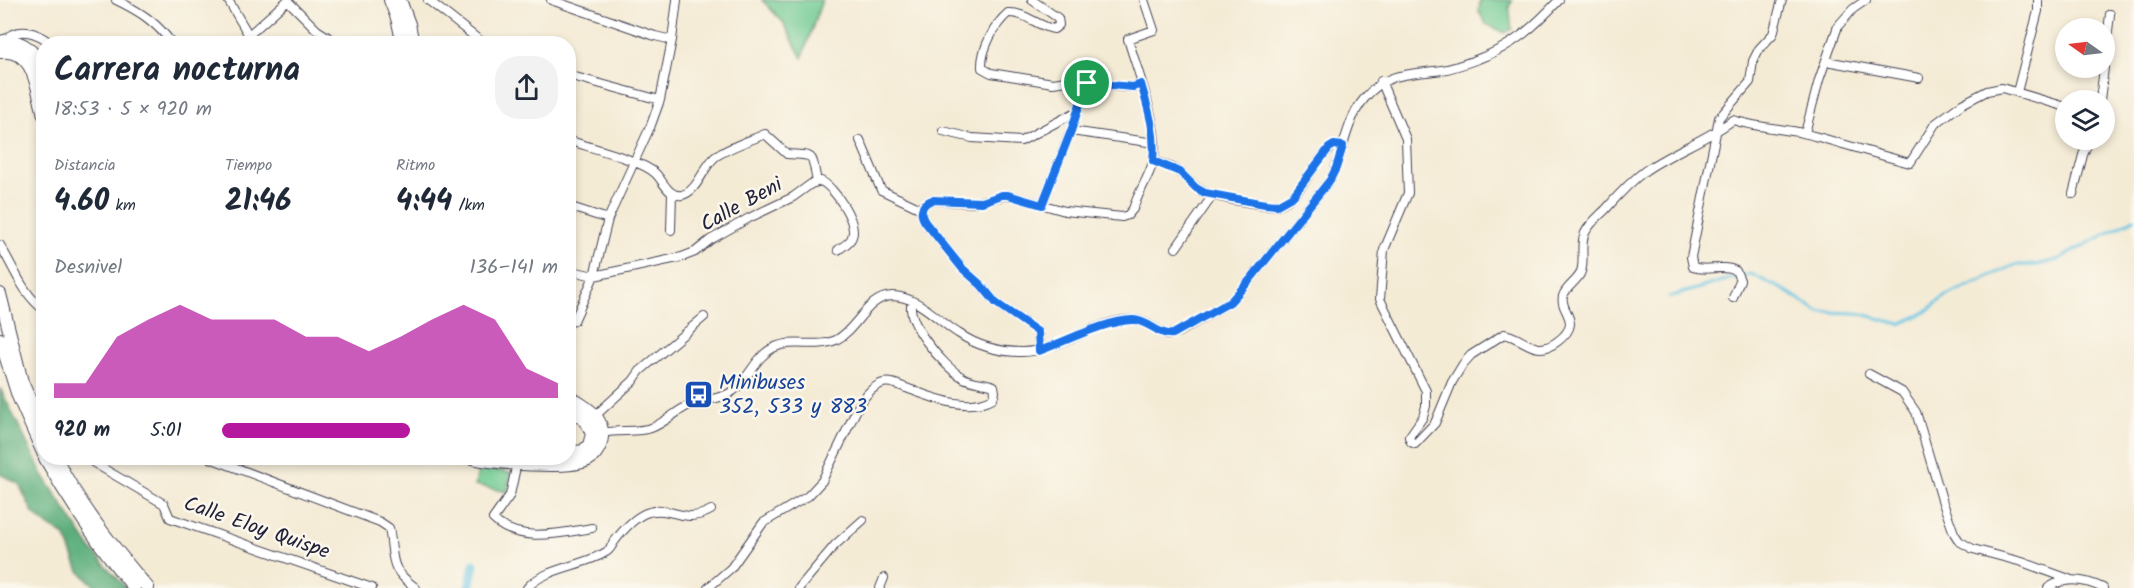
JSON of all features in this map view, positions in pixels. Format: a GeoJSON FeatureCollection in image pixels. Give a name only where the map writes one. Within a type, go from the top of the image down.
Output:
{"type":"FeatureCollection","features":[{"type":"Feature","properties":{"kind":"main road"},"geometry":{"type":"LineString","coordinates":[[390,0],[401,36]]}},
{"type":"Feature","properties":{"kind":"main road"},"geometry":{"type":"LineString","coordinates":[[400,0],[411,36]]}},
{"type":"Feature","properties":{"kind":"main road"},"geometry":{"type":"LineString","coordinates":[[2,45],[26,46],[36,56]]}},
{"type":"Feature","properties":{"kind":"main road"},"geometry":{"type":"LineString","coordinates":[[2,45],[20,55],[28,63],[36,84]]}},
{"type":"Feature","properties":{"kind":"main road"},"geometry":{"type":"LineString","coordinates":[[0,294],[22,382],[35,416]]}},
{"type":"Feature","properties":{"kind":"main road"},"geometry":{"type":"LineString","coordinates":[[0,339],[35,416]]}},
{"type":"Feature","properties":{"kind":"main road"},"geometry":{"type":"LineString","coordinates":[[576,401],[596,415],[597,433],[597,450],[594,456],[586,461],[576,463]]}},
{"type":"Feature","properties":{"kind":"main road"},"geometry":{"type":"LineString","coordinates":[[576,414],[597,433]]}},
{"type":"Feature","properties":{"kind":"main road"},"geometry":{"type":"LineString","coordinates":[[576,452],[583,451],[597,433]]}},
{"type":"Feature","properties":{"kind":"main road"},"geometry":{"type":"LineString","coordinates":[[49,465],[81,519],[104,552],[134,588]]}},
{"type":"Feature","properties":{"kind":"main road"},"geometry":{"type":"LineString","coordinates":[[60,465],[103,531],[148,588]]}},
{"type":"Feature","properties":{"kind":"street"},"geometry":{"type":"LineString","coordinates":[[116,0],[141,12],[153,21],[165,36]]}},
{"type":"Feature","properties":{"kind":"street"},"geometry":{"type":"LineString","coordinates":[[228,0],[249,34],[288,0],[317,30],[326,36]]}},
{"type":"Feature","properties":{"kind":"street"},"geometry":{"type":"LineString","coordinates":[[428,0],[474,36]]}},
{"type":"Feature","properties":{"kind":"street"},"geometry":{"type":"LineString","coordinates":[[551,0],[672,40]]}},
{"type":"Feature","properties":{"kind":"street"},"geometry":{"type":"LineString","coordinates":[[576,316],[594,276],[608,219],[635,163],[660,100],[677,0]]}},
{"type":"Feature","properties":{"kind":"street"},"geometry":{"type":"LineString","coordinates":[[1032,0],[1058,18],[1059,25],[1054,29],[1047,28],[1022,15],[1008,13],[999,21],[981,58],[982,68],[991,73],[1053,83],[1073,80],[1133,87],[1141,84]]}},
{"type":"Feature","properties":{"kind":"street"},"geometry":{"type":"LineString","coordinates":[[1039,351],[1038,332],[996,303],[962,268],[921,217],[921,209],[932,200],[982,202],[1002,195],[1065,212],[1122,218],[1128,215],[1133,209],[1153,161],[1155,143],[1153,125],[1128,39],[1154,30],[1144,0]]}},
{"type":"Feature","properties":{"kind":"street"},"geometry":{"type":"LineString","coordinates":[[597,433],[648,429],[663,423],[692,404],[727,394],[741,384],[764,355],[779,346],[837,340],[862,314],[883,297],[903,297],[923,306],[959,334],[974,342],[991,349],[1005,351],[1039,351],[1122,321],[1142,322],[1164,334],[1173,334],[1230,302],[1249,281],[1330,180],[1356,111],[1381,81],[1405,73],[1445,69],[1507,46],[1528,32],[1559,0]]}},
{"type":"Feature","properties":{"kind":"street"},"geometry":{"type":"LineString","coordinates":[[1733,298],[1740,280],[1736,271],[1728,267],[1700,269],[1694,267],[1691,257],[1719,118],[1750,82],[1753,61],[1773,34],[1782,0]]}},
{"type":"Feature","properties":{"kind":"street"},"geometry":{"type":"LineString","coordinates":[[1805,133],[1838,26],[1853,9],[1866,0]]}},
{"type":"Feature","properties":{"kind":"street"},"geometry":{"type":"LineString","coordinates":[[2017,92],[2038,11],[2038,0]]}},
{"type":"Feature","properties":{"kind":"street"},"geometry":{"type":"LineString","coordinates":[[2110,14],[2110,18]]}},
{"type":"Feature","properties":{"kind":"street"},"geometry":{"type":"LineString","coordinates":[[2,45],[8,36],[17,31],[39,36]]}},
{"type":"Feature","properties":{"kind":"street"},"geometry":{"type":"LineString","coordinates":[[1826,61],[1919,78]]}},
{"type":"Feature","properties":{"kind":"street"},"geometry":{"type":"LineString","coordinates":[[576,77],[660,100]]}},
{"type":"Feature","properties":{"kind":"street"},"geometry":{"type":"LineString","coordinates":[[1381,81],[1406,139],[1408,193],[1384,250],[1380,299],[1426,391],[1423,417],[1409,437],[1414,444],[1435,423],[1452,382],[1471,355],[1504,334],[1514,335],[1523,343],[1533,347],[1544,348],[1558,341],[1568,331],[1570,316],[1563,301],[1564,294],[1581,272],[1585,233],[1617,196],[1644,171],[1695,142],[1716,133],[1733,120],[1744,124],[1805,133],[1910,163],[1935,124],[1962,104],[1987,91],[2002,88],[2055,104]]}},
{"type":"Feature","properties":{"kind":"street"},"geometry":{"type":"LineString","coordinates":[[1042,205],[1087,83]]}},
{"type":"Feature","properties":{"kind":"street"},"geometry":{"type":"LineString","coordinates":[[943,131],[972,138],[1021,141],[1078,111]]}},
{"type":"Feature","properties":{"kind":"street"},"geometry":{"type":"LineString","coordinates":[[1071,131],[1155,143]]}},
{"type":"Feature","properties":{"kind":"street"},"geometry":{"type":"LineString","coordinates":[[672,194],[685,194],[694,186],[714,158],[765,134],[787,154],[806,153],[810,156],[814,162],[817,182],[824,182],[836,194],[853,228],[849,242],[838,250]]}},
{"type":"Feature","properties":{"kind":"street"},"geometry":{"type":"LineString","coordinates":[[860,140],[881,190],[921,209]]}},
{"type":"Feature","properties":{"kind":"street"},"geometry":{"type":"LineString","coordinates":[[576,143],[635,163],[655,173],[672,194],[671,230]]}},
{"type":"Feature","properties":{"kind":"street"},"geometry":{"type":"LineString","coordinates":[[1153,161],[1174,168],[1196,188],[1213,195],[1271,205],[1283,203],[1293,196],[1329,148],[1334,145],[1343,146]]}},
{"type":"Feature","properties":{"kind":"street"},"geometry":{"type":"LineString","coordinates":[[2073,194],[2085,150]]}},
{"type":"Feature","properties":{"kind":"street","name":"Calle Beni"},"geometry":{"type":"LineString","coordinates":[[594,276],[667,262],[695,252],[720,234],[793,197],[817,182]]}},
{"type":"Feature","properties":{"kind":"street"},"geometry":{"type":"LineString","coordinates":[[1176,248],[1213,195]]}},
{"type":"Feature","properties":{"kind":"street"},"geometry":{"type":"LineString","coordinates":[[576,209],[608,219]]}},
{"type":"Feature","properties":{"kind":"street"},"geometry":{"type":"LineString","coordinates":[[0,245],[18,276],[20,284],[36,303]]}},
{"type":"Feature","properties":{"kind":"street"},"geometry":{"type":"LineString","coordinates":[[576,272],[594,276]]}},
{"type":"Feature","properties":{"kind":"street"},"geometry":{"type":"LineString","coordinates":[[708,588],[731,568],[764,523],[808,496],[822,482],[858,405],[879,385],[893,383],[931,397],[964,404],[984,403],[993,398],[995,392],[993,386],[961,377],[943,362],[919,330],[912,316],[910,307],[912,301]]}},
{"type":"Feature","properties":{"kind":"street"},"geometry":{"type":"LineString","coordinates":[[596,415],[633,381],[640,371],[704,317]]}},
{"type":"Feature","properties":{"kind":"street"},"geometry":{"type":"LineString","coordinates":[[1869,374],[1902,392],[1916,412],[1943,502],[1959,541],[1973,549],[2103,588]]}},
{"type":"Feature","properties":{"kind":"street","name":"Calle Eloy Quispe"},"geometry":{"type":"LineString","coordinates":[[97,465],[164,504],[170,518],[372,588]]}},
{"type":"Feature","properties":{"kind":"street"},"geometry":{"type":"LineString","coordinates":[[229,465],[380,522],[388,528],[396,570],[416,588]]}},
{"type":"Feature","properties":{"kind":"street"},"geometry":{"type":"LineString","coordinates":[[517,465],[510,495],[493,519],[502,528],[533,535],[592,528]]}},
{"type":"Feature","properties":{"kind":"street"},"geometry":{"type":"LineString","coordinates":[[527,588],[537,579],[608,552],[626,528],[646,513],[656,511],[693,517],[701,516],[711,510]]}},
{"type":"Feature","properties":{"kind":"street"},"geometry":{"type":"LineString","coordinates":[[799,588],[835,545],[863,520]]}},
{"type":"Feature","properties":{"kind":"street"},"geometry":{"type":"LineString","coordinates":[[880,588],[884,578]]}},
{"type":"Feature","properties":{"kind":"street"},"geometry":{"type":"LineString","coordinates":[[2048,588],[2058,581],[2069,579]]}},
{"type":"Feature","properties":{"kind":"green space"},"geometry":{"type":"Polygon","coordinates":[[[762,0],[822,0],[802,58],[783,22],[762,0]]]}},
{"type":"Feature","properties":{"kind":"green space"},"geometry":{"type":"Polygon","coordinates":[[[1480,0],[1513,0],[1509,6],[1512,29],[1505,33],[1486,24],[1479,12],[1480,0]]]}},
{"type":"Feature","properties":{"kind":"green space"},"geometry":{"type":"Polygon","coordinates":[[[0,388],[36,465],[91,549],[126,588],[97,588],[79,571],[65,536],[33,513],[19,484],[0,474],[0,388]]]}},
{"type":"Feature","properties":{"kind":"green space"},"geometry":{"type":"Polygon","coordinates":[[[479,466],[511,473],[507,492],[475,485],[479,466]]]}},
{"type":"Feature","properties":{"kind":"waterway"},"geometry":{"type":"LineString","coordinates":[[1669,297],[1751,274],[1786,291],[1819,312],[1858,313],[1900,324],[1921,315],[1946,296],[2015,265],[2037,265],[2057,260],[2134,219]]}},
{"type":"Feature","properties":{"kind":"waterway"},"geometry":{"type":"LineString","coordinates":[[469,588],[474,564]]}},
{"type":"Feature","properties":{"kind":"place","name":"Minibuses 352, 533 y 883"},"geometry":{"type":"Point","coordinates":[698,394]}},
{"type":"Feature","properties":{"kind":"route"},"geometry":{"type":"LineString","coordinates":[[1087,83],[1133,87],[1141,84],[1153,125],[1155,143],[1153,161],[1174,168],[1205,193],[1271,205],[1283,203],[1305,183],[1329,148],[1338,144],[1343,146],[1330,180],[1230,302],[1173,334],[1164,334],[1142,322],[1122,321],[1039,351],[1038,332],[996,303],[962,268],[921,217],[921,209],[932,200],[973,203],[1002,195],[1042,205],[1087,83]]}}]}
